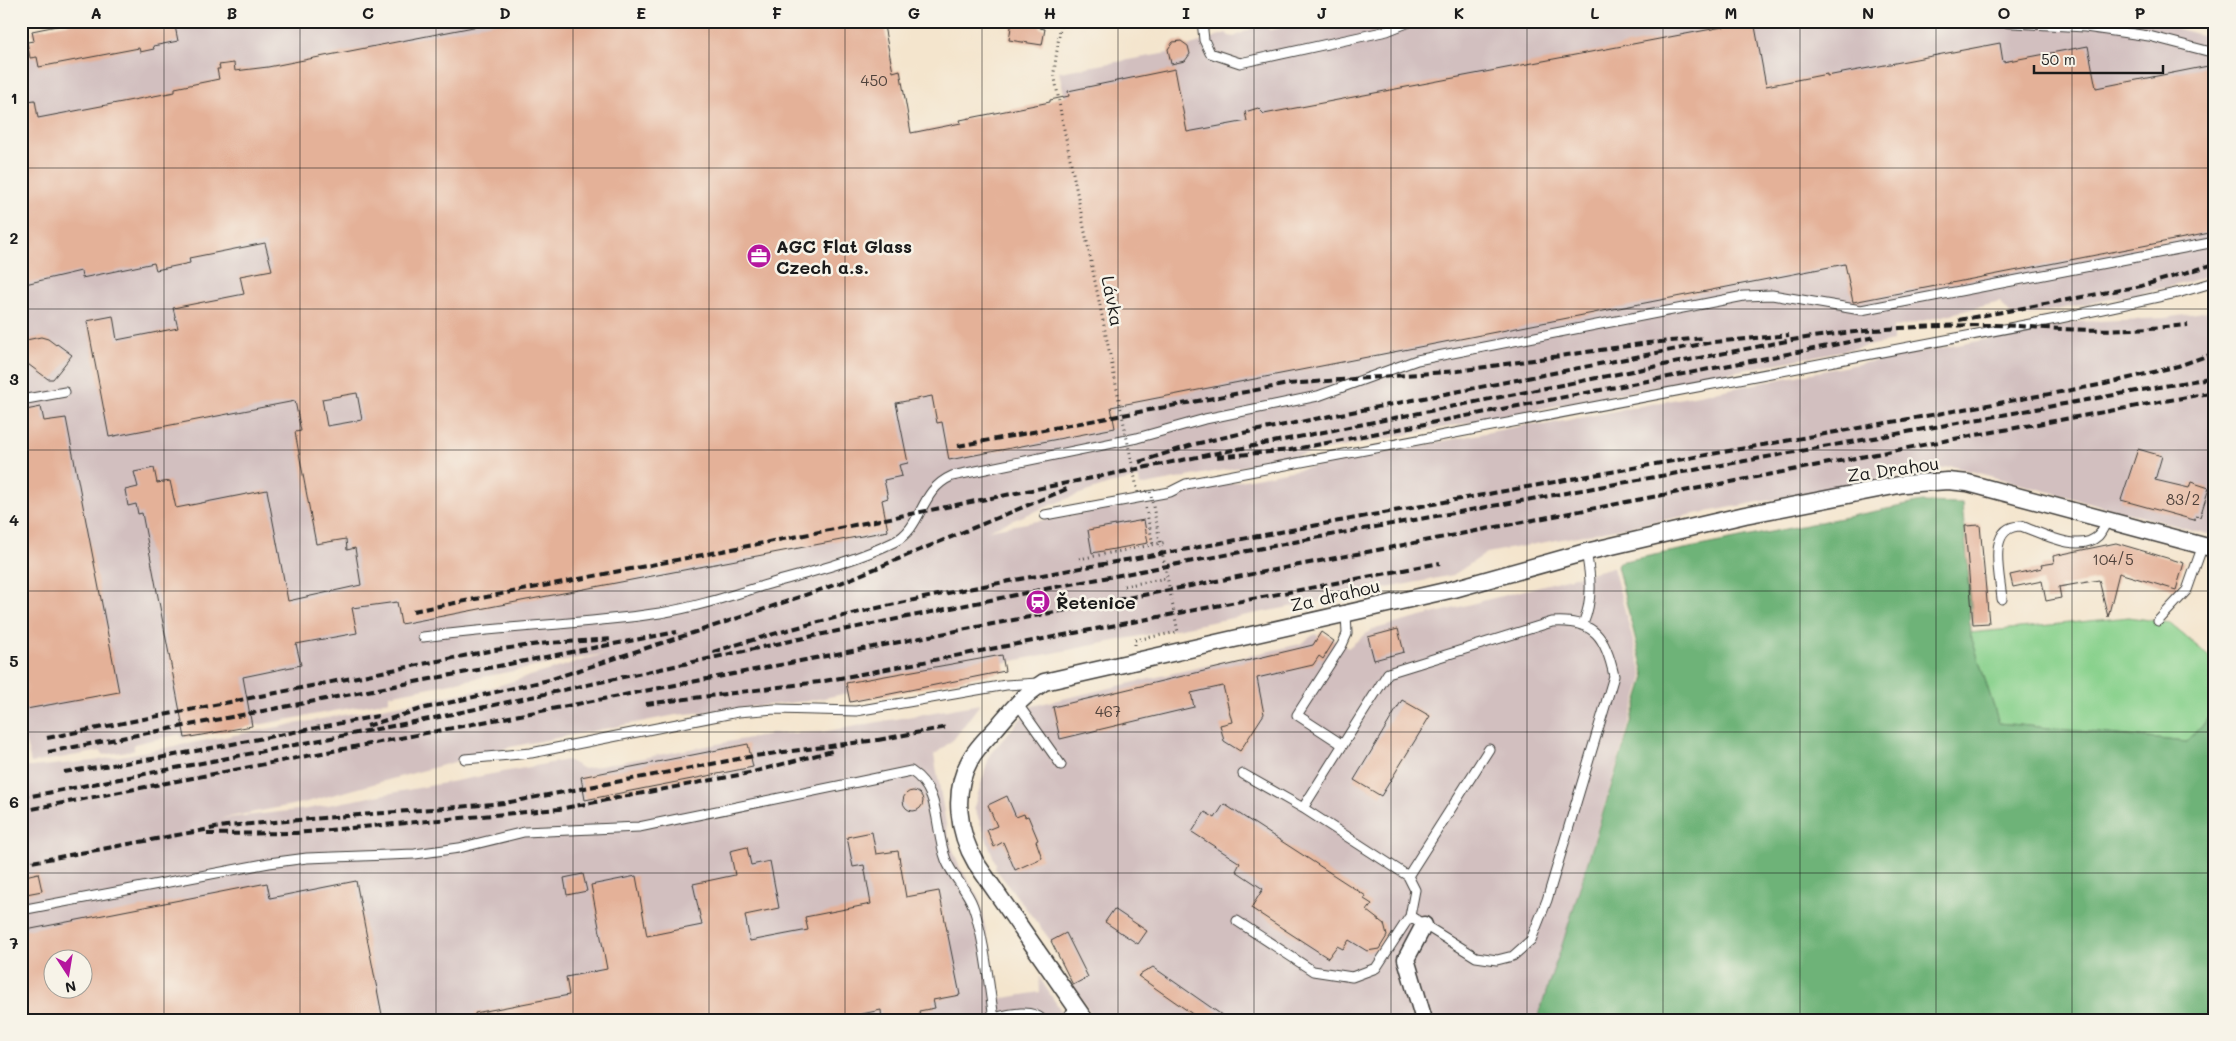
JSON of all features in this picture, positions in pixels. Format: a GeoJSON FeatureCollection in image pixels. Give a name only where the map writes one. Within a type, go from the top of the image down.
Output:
{"type":"FeatureCollection","features":[{"type":"Feature","properties":{"kind":"street","name":"Za Drahou"},"geometry":{"type":"LineString","coordinates":[[1633,540],[1744,515],[1904,484],[1927,482],[1968,483],[2209,547]]}},
{"type":"Feature","properties":{"kind":"street","name":"Za drahou"},"geometry":{"type":"LineString","coordinates":[[1044,682],[1454,589],[1633,540]]}},
{"type":"Feature","properties":{"kind":"street"},"geometry":{"type":"LineString","coordinates":[[1044,682],[1024,695],[970,760],[960,791],[960,822],[964,840],[976,863],[1081,1015]]}},
{"type":"Feature","properties":{"kind":"street"},"geometry":{"type":"LineString","coordinates":[[1424,925],[1406,959],[1424,1020]]}},
{"type":"Feature","properties":{"kind":"lane"},"geometry":{"type":"LineString","coordinates":[[1202,21],[1204,40],[1210,53],[1240,63],[1386,30],[1412,21]]}},
{"type":"Feature","properties":{"kind":"lane"},"geometry":{"type":"LineString","coordinates":[[1980,21],[2085,28],[2140,34],[2215,53]]}},
{"type":"Feature","properties":{"kind":"lane"},"geometry":{"type":"LineString","coordinates":[[423,637],[470,631],[590,622],[661,613],[719,600],[839,564],[895,541],[911,528],[934,486],[952,476],[1137,438],[1204,419],[1318,396],[1417,360],[1759,294],[1861,310],[2215,242]]}},
{"type":"Feature","properties":{"kind":"lane"},"geometry":{"type":"LineString","coordinates":[[1045,515],[1141,495],[1170,492],[1186,484],[2047,320],[2181,292],[2215,282]]}},
{"type":"Feature","properties":{"kind":"lane"},"geometry":{"type":"LineString","coordinates":[[21,400],[65,392]]}},
{"type":"Feature","properties":{"kind":"lane"},"geometry":{"type":"LineString","coordinates":[[2002,599],[1998,542],[2003,532],[2015,526],[2021,526],[2069,542],[2083,542],[2100,534],[2108,519]]}},
{"type":"Feature","properties":{"kind":"lane"},"geometry":{"type":"LineString","coordinates":[[2158,621],[2187,590],[2209,547]]}},
{"type":"Feature","properties":{"kind":"lane"},"geometry":{"type":"LineString","coordinates":[[1583,624],[1590,607],[1590,572],[1586,552]]}},
{"type":"Feature","properties":{"kind":"lane"},"geometry":{"type":"LineString","coordinates":[[1343,745],[1297,716],[1342,645],[1346,634],[1346,614]]}},
{"type":"Feature","properties":{"kind":"lane"},"geometry":{"type":"LineString","coordinates":[[1303,808],[1388,673],[1552,622],[1569,621],[1583,624],[1596,633],[1609,650],[1614,676],[1547,900],[1531,940],[1513,956],[1497,960],[1476,957],[1410,916]]}},
{"type":"Feature","properties":{"kind":"lane"},"geometry":{"type":"LineString","coordinates":[[465,759],[531,752],[738,712],[775,709],[856,711],[1006,685],[1044,682]]}},
{"type":"Feature","properties":{"kind":"lane"},"geometry":{"type":"LineString","coordinates":[[1018,703],[1061,765]]}},
{"type":"Feature","properties":{"kind":"lane"},"geometry":{"type":"LineString","coordinates":[[1408,876],[1489,749]]}},
{"type":"Feature","properties":{"kind":"lane"},"geometry":{"type":"LineString","coordinates":[[21,910],[269,863],[308,858],[415,854],[460,848],[524,832],[639,827],[911,771],[923,779],[932,796],[946,862],[972,904],[978,926],[994,1018]]}},
{"type":"Feature","properties":{"kind":"lane"},"geometry":{"type":"LineString","coordinates":[[1238,921],[1313,971],[1352,977],[1376,968],[1410,916],[1415,890],[1408,876],[1303,808],[1243,774]]}},
{"type":"Feature","properties":{"kind":"lane"},"geometry":{"type":"LineString","coordinates":[[985,1020],[1021,1013],[1038,1015],[1043,1020]]}},
{"type":"Feature","properties":{"kind":"lane"},"geometry":{"type":"LineString","coordinates":[[1063,1020],[1081,1015]]}},
{"type":"Feature","properties":{"kind":"path"},"geometry":{"type":"LineString","coordinates":[[21,26],[29,21]]}},
{"type":"Feature","properties":{"kind":"path","name":"Lávka"},"geometry":{"type":"LineString","coordinates":[[1060,21],[1054,72],[1061,114],[1153,545]]}},
{"type":"Feature","properties":{"kind":"path"},"geometry":{"type":"LineString","coordinates":[[1139,640],[1178,632],[1150,491],[1141,495]]}},
{"type":"Feature","properties":{"kind":"path"},"geometry":{"type":"LineString","coordinates":[[1079,559],[1167,542]]}},
{"type":"Feature","properties":{"kind":"path"},"geometry":{"type":"LineString","coordinates":[[1124,586],[1167,578]]}},
{"type":"Feature","properties":{"kind":"shaded area"},"geometry":{"type":"Polygon","coordinates":[[[81,21],[260,21],[261,24],[274,21],[883,21],[905,134],[961,123],[1035,140],[1069,96],[1065,97],[1059,72],[1168,53],[1173,42],[1181,41],[1188,46],[1226,33],[1234,37],[1261,24],[1270,30],[1314,21],[2150,21],[2215,39],[2215,272],[2189,282],[2142,293],[2014,318],[2000,302],[1893,328],[1893,341],[1140,486],[1139,478],[1109,484],[988,530],[1181,495],[1189,491],[1531,424],[1543,425],[2076,322],[2166,318],[2215,310],[2215,536],[1952,466],[1487,553],[1453,575],[808,701],[676,715],[510,747],[303,803],[218,819],[307,809],[567,760],[584,769],[771,734],[822,732],[980,704],[954,739],[934,755],[948,836],[959,866],[979,897],[999,999],[1040,992],[1039,977],[1067,1020],[21,1020],[21,768],[94,761],[490,688],[607,653],[389,695],[389,701],[182,739],[180,734],[134,744],[134,750],[103,755],[101,751],[31,763],[24,735],[21,735],[21,60],[30,58],[27,42],[34,41],[32,31],[81,21]]]}},
{"type":"Feature","properties":{"kind":"shaded area"},"geometry":{"type":"Polygon","coordinates":[[[1613,567],[1643,677],[1559,955],[1537,1020],[1095,1020],[1073,985],[1051,941],[995,868],[996,864],[974,807],[990,754],[1032,706],[1300,644],[1315,634],[1319,636],[1321,632],[1348,648],[1371,630],[1613,567]]]}},
{"type":"Feature","properties":{"kind":"green space"},"geometry":{"type":"Polygon","coordinates":[[[1922,502],[1962,503],[1973,624],[1968,578],[1970,633],[1999,723],[2187,742],[2215,710],[2215,1020],[1537,1020],[1645,677],[1617,566],[1619,562],[1922,502]]]}},
{"type":"Feature","properties":{"kind":"green space"},"geometry":{"type":"Polygon","coordinates":[[[2129,617],[2169,623],[2215,661],[2215,710],[2187,742],[1999,723],[1970,633],[2129,617]]]}},
{"type":"Feature","properties":{"kind":"building"},"geometry":{"type":"Polygon","coordinates":[[[81,21],[174,21],[178,41],[153,46],[154,49],[140,52],[139,48],[39,67],[37,57],[30,58],[27,42],[34,41],[32,31],[81,21]]]}},
{"type":"Feature","properties":{"kind":"building"},"geometry":{"type":"Polygon","coordinates":[[[504,21],[883,21],[893,72],[900,70],[911,133],[961,123],[960,120],[1050,102],[1050,100],[1069,96],[1068,91],[1175,69],[1187,132],[1247,121],[1245,112],[1258,108],[1264,114],[1754,21],[1766,86],[2000,43],[2003,62],[2088,46],[2096,88],[2208,66],[2210,80],[2215,79],[2215,232],[1853,302],[1845,264],[1111,407],[1115,428],[949,460],[942,422],[937,423],[932,396],[896,403],[908,463],[899,465],[902,476],[884,480],[888,498],[882,500],[888,531],[401,624],[397,602],[352,608],[357,633],[296,644],[301,665],[243,677],[252,726],[185,738],[142,513],[138,514],[136,504],[128,506],[125,490],[138,487],[134,472],[154,468],[157,483],[170,481],[176,508],[267,490],[288,601],[361,585],[355,548],[347,550],[346,539],[316,544],[295,432],[301,431],[295,401],[109,437],[87,321],[113,316],[117,340],[178,328],[173,308],[244,294],[240,276],[272,270],[265,243],[189,258],[190,263],[156,270],[154,263],[82,278],[81,271],[21,285],[21,102],[35,100],[38,118],[175,92],[175,88],[219,79],[217,69],[220,69],[219,65],[234,63],[235,71],[268,67],[504,21]],[[357,393],[322,399],[327,426],[362,420],[357,393]]]}},
{"type":"Feature","properties":{"kind":"building"},"geometry":{"type":"Polygon","coordinates":[[[1012,21],[1041,21],[1040,28],[1045,29],[1042,45],[1009,40],[1012,21]]]}},
{"type":"Feature","properties":{"kind":"building"},"geometry":{"type":"Polygon","coordinates":[[[1181,41],[1188,46],[1190,54],[1185,61],[1171,64],[1168,49],[1173,42],[1181,41]]]}},
{"type":"Feature","properties":{"kind":"building"},"geometry":{"type":"Polygon","coordinates":[[[41,337],[57,344],[72,355],[53,379],[48,379],[21,359],[21,341],[41,337]]]}},
{"type":"Feature","properties":{"kind":"building"},"geometry":{"type":"Polygon","coordinates":[[[41,407],[44,421],[66,418],[119,692],[21,710],[21,411],[41,407]]]}},
{"type":"Feature","properties":{"kind":"building"},"geometry":{"type":"Polygon","coordinates":[[[2138,449],[2162,456],[2155,480],[2189,488],[2191,482],[2209,488],[2200,517],[2196,516],[2194,520],[2121,500],[2138,449]]]}},
{"type":"Feature","properties":{"kind":"building"},"geometry":{"type":"Polygon","coordinates":[[[1144,520],[1148,543],[1092,553],[1088,530],[1144,520]]]}},
{"type":"Feature","properties":{"kind":"building"},"geometry":{"type":"Polygon","coordinates":[[[1980,525],[1989,623],[1973,624],[1965,526],[1980,525]]]}},
{"type":"Feature","properties":{"kind":"building"},"geometry":{"type":"Polygon","coordinates":[[[2116,543],[2184,563],[2176,590],[2119,573],[2108,617],[2099,580],[2059,587],[2061,598],[2046,601],[2042,581],[2013,587],[2010,575],[2042,568],[2041,565],[2054,563],[2053,556],[2116,543]]]}},
{"type":"Feature","properties":{"kind":"building"},"geometry":{"type":"Polygon","coordinates":[[[1398,629],[1404,652],[1374,660],[1368,637],[1398,629]]]}},
{"type":"Feature","properties":{"kind":"building"},"geometry":{"type":"Polygon","coordinates":[[[1321,632],[1334,641],[1323,659],[1319,656],[1313,665],[1257,678],[1264,714],[1240,751],[1224,741],[1220,725],[1232,722],[1223,686],[1191,693],[1194,707],[1060,739],[1053,707],[1313,645],[1321,632]]]}},
{"type":"Feature","properties":{"kind":"building"},"geometry":{"type":"Polygon","coordinates":[[[1002,655],[1005,671],[850,702],[846,683],[1002,655]]]}},
{"type":"Feature","properties":{"kind":"building"},"geometry":{"type":"Polygon","coordinates":[[[1402,700],[1430,716],[1381,796],[1354,780],[1402,700]]]}},
{"type":"Feature","properties":{"kind":"building"},"geometry":{"type":"Polygon","coordinates":[[[748,744],[753,767],[585,800],[581,777],[748,744]]]}},
{"type":"Feature","properties":{"kind":"building"},"geometry":{"type":"Polygon","coordinates":[[[913,791],[920,794],[923,801],[920,808],[913,811],[906,808],[903,801],[906,794],[913,791]]]}},
{"type":"Feature","properties":{"kind":"building"},"geometry":{"type":"Polygon","coordinates":[[[1007,796],[1016,817],[1024,814],[1025,817],[1028,816],[1038,840],[1036,841],[1042,858],[1015,870],[1003,842],[994,847],[987,830],[997,826],[988,805],[1007,796]]]}},
{"type":"Feature","properties":{"kind":"building"},"geometry":{"type":"Polygon","coordinates":[[[1224,804],[1366,896],[1364,899],[1372,904],[1367,911],[1384,924],[1387,936],[1379,949],[1367,951],[1349,940],[1343,949],[1337,946],[1328,958],[1251,908],[1263,889],[1236,871],[1240,863],[1192,832],[1205,812],[1215,818],[1224,804]]]}},
{"type":"Feature","properties":{"kind":"building"},"geometry":{"type":"Polygon","coordinates":[[[872,832],[876,854],[898,851],[906,897],[939,891],[960,995],[933,1000],[935,1008],[919,1011],[921,1020],[882,1020],[881,1010],[833,1020],[476,1020],[475,1013],[569,995],[566,977],[607,969],[591,885],[636,876],[647,936],[702,925],[693,884],[735,875],[730,851],[747,847],[751,865],[770,861],[779,908],[745,915],[750,941],[808,930],[805,917],[871,904],[864,865],[853,867],[847,837],[872,832]]]}},
{"type":"Feature","properties":{"kind":"building"},"geometry":{"type":"Polygon","coordinates":[[[38,873],[42,891],[21,895],[21,877],[38,873]]]}},
{"type":"Feature","properties":{"kind":"building"},"geometry":{"type":"Polygon","coordinates":[[[583,874],[587,891],[567,895],[564,878],[583,874]]]}},
{"type":"Feature","properties":{"kind":"building"},"geometry":{"type":"Polygon","coordinates":[[[356,881],[383,1020],[21,1020],[21,931],[267,883],[270,898],[356,881]]]}},
{"type":"Feature","properties":{"kind":"building"},"geometry":{"type":"Polygon","coordinates":[[[1114,909],[1147,931],[1138,944],[1105,922],[1114,909]]]}},
{"type":"Feature","properties":{"kind":"building"},"geometry":{"type":"Polygon","coordinates":[[[1066,933],[1088,977],[1073,985],[1051,941],[1066,933]]]}},
{"type":"Feature","properties":{"kind":"building"},"geometry":{"type":"Polygon","coordinates":[[[1153,967],[1229,1020],[1201,1020],[1138,976],[1153,967]]]}},
{"type":"Feature","properties":{"kind":"railway"},"geometry":{"type":"LineString","coordinates":[[1959,320],[2141,286],[2215,264]]}},
{"type":"Feature","properties":{"kind":"railway"},"geometry":{"type":"LineString","coordinates":[[413,611],[1816,336],[1940,326],[1999,325],[2094,330],[2188,325]]}},
{"type":"Feature","properties":{"kind":"railway"},"geometry":{"type":"LineString","coordinates":[[1139,462],[1195,444],[1243,433],[1713,342],[1789,335]]}},
{"type":"Feature","properties":{"kind":"railway"},"geometry":{"type":"LineString","coordinates":[[1217,457],[1290,450],[1875,337]]}},
{"type":"Feature","properties":{"kind":"railway"},"geometry":{"type":"LineString","coordinates":[[958,446],[1288,384],[1458,371],[1648,343],[1705,338]]}},
{"type":"Feature","properties":{"kind":"railway"},"geometry":{"type":"LineString","coordinates":[[713,652],[837,617],[1029,577],[2105,384],[2178,366],[2215,353]]}},
{"type":"Feature","properties":{"kind":"railway"},"geometry":{"type":"LineString","coordinates":[[21,798],[434,718],[818,635],[1035,591],[1347,532],[2215,377]]}},
{"type":"Feature","properties":{"kind":"railway"},"geometry":{"type":"LineString","coordinates":[[21,811],[1954,439],[2215,392]]}},
{"type":"Feature","properties":{"kind":"railway"},"geometry":{"type":"LineString","coordinates":[[367,726],[421,709],[549,680],[747,615],[843,582],[1069,488]]}},
{"type":"Feature","properties":{"kind":"railway"},"geometry":{"type":"LineString","coordinates":[[646,704],[819,682],[1440,563]]}},
{"type":"Feature","properties":{"kind":"railway"},"geometry":{"type":"LineString","coordinates":[[48,752],[677,632]]}},
{"type":"Feature","properties":{"kind":"railway"},"geometry":{"type":"LineString","coordinates":[[47,738],[494,650],[548,643],[612,639]]}},
{"type":"Feature","properties":{"kind":"railway"},"geometry":{"type":"LineString","coordinates":[[64,772],[159,758],[378,716]]}},
{"type":"Feature","properties":{"kind":"railway"},"geometry":{"type":"LineString","coordinates":[[878,740],[947,727]]}},
{"type":"Feature","properties":{"kind":"railway"},"geometry":{"type":"LineString","coordinates":[[21,864],[226,826],[505,803],[754,756],[884,739]]}},
{"type":"Feature","properties":{"kind":"railway"},"geometry":{"type":"LineString","coordinates":[[207,834],[296,833],[559,809],[749,773],[832,751]]}},
{"type":"Feature","properties":{"kind":"place","name":"AGC Flat Glass Czech a.s."},"geometry":{"type":"Point","coordinates":[759,256]}},
{"type":"Feature","properties":{"kind":"place","name":"Řetenice"},"geometry":{"type":"Point","coordinates":[1038,602]}}]}
